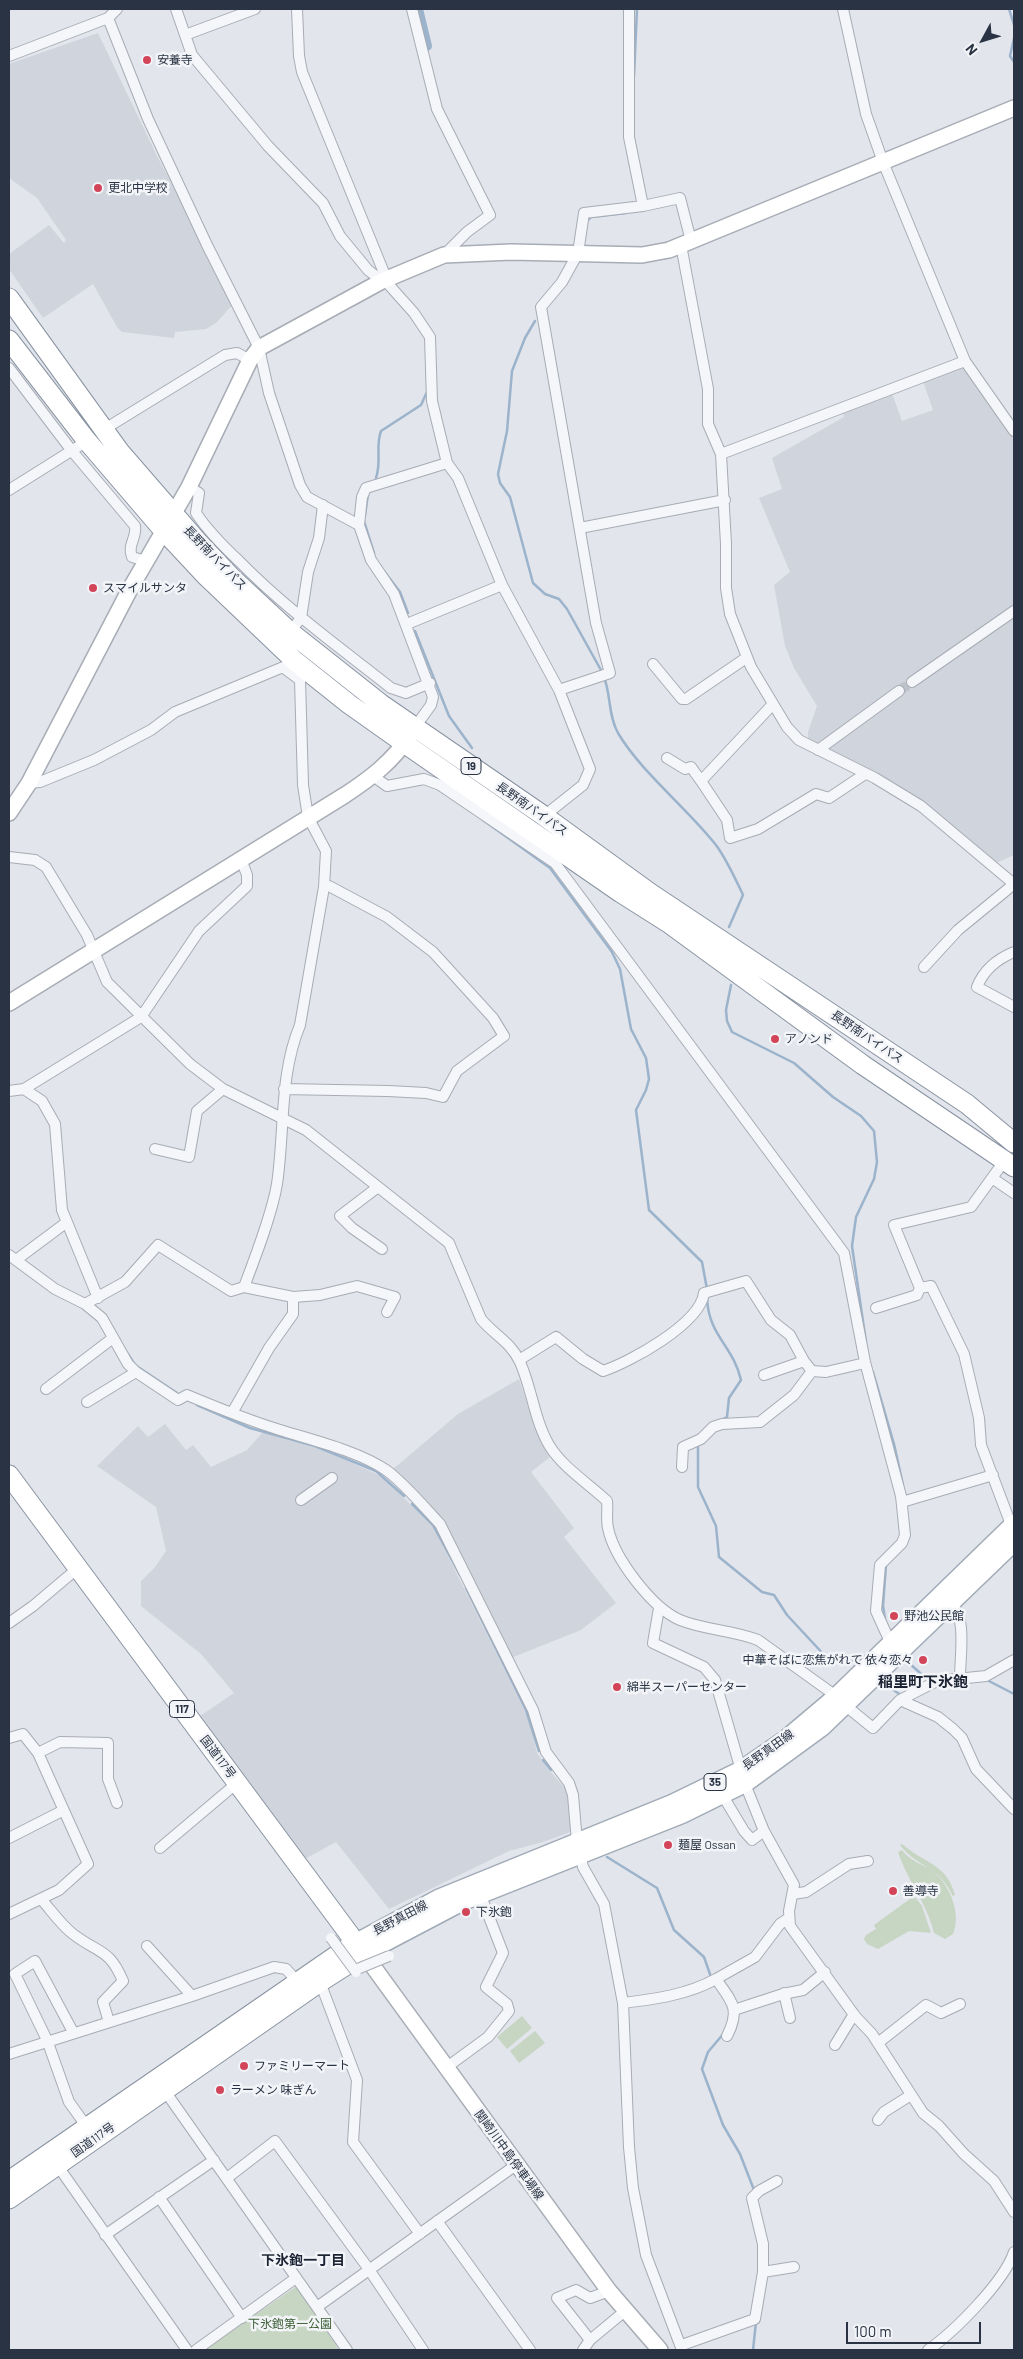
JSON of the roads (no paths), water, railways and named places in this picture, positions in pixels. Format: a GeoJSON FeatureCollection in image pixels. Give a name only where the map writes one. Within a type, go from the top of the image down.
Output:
{"type":"FeatureCollection","features":[{"type":"Feature","properties":{"kind":"highway","name":"長野南バイパス"},"geometry":{"type":"LineString","coordinates":[[9,298],[103,430],[172,514],[232,578],[296,625],[381,704],[544,816],[650,894],[967,1104],[1014,1143]]}},
{"type":"Feature","properties":{"kind":"highway","name":"長野南バイパス"},"geometry":{"type":"LineString","coordinates":[[9,340],[79,446],[164,531],[290,664],[621,893],[670,924],[863,1065],[1009,1163]]}},
{"type":"Feature","properties":{"kind":"highway","name":"国道117号"},"geometry":{"type":"LineString","coordinates":[[9,1475],[237,1783],[358,1960]]}},
{"type":"Feature","properties":{"kind":"highway","name":"国道117号"},"geometry":{"type":"LineString","coordinates":[[9,2199],[87,2127],[297,1982],[358,1960]]}},
{"type":"Feature","properties":{"kind":"highway","name":"国道117号"},"geometry":{"type":"LineString","coordinates":[[9,2181],[53,2159],[164,2091],[320,1982],[358,1960]]}},
{"type":"Feature","properties":{"kind":"main road","name":"長野真田線"},"geometry":{"type":"LineString","coordinates":[[841,1701],[891,1644],[1013,1527]]}},
{"type":"Feature","properties":{"kind":"main road","name":"長野真田線"},"geometry":{"type":"LineString","coordinates":[[358,1960],[463,1902],[481,1896],[672,1803],[742,1777],[784,1739],[841,1701],[951,1604],[1014,1543]]}},
{"type":"Feature","properties":{"kind":"main road","name":"長野真田線"},"geometry":{"type":"LineString","coordinates":[[358,1960],[438,1898],[579,1848]]}},
{"type":"Feature","properties":{"kind":"street"},"geometry":{"type":"LineString","coordinates":[[9,56],[108,18],[117,9]]}},
{"type":"Feature","properties":{"kind":"street"},"geometry":{"type":"LineString","coordinates":[[176,9],[192,55],[268,146],[323,203],[340,236],[368,270],[389,284],[414,313],[430,337],[432,401],[447,463],[458,478],[502,585],[559,690],[590,769],[583,785],[544,816]]}},
{"type":"Feature","properties":{"kind":"street"},"geometry":{"type":"LineString","coordinates":[[185,35],[255,9]]}},
{"type":"Feature","properties":{"kind":"street"},"geometry":{"type":"LineString","coordinates":[[297,9],[299,56],[302,72],[385,280]]}},
{"type":"Feature","properties":{"kind":"street"},"geometry":{"type":"LineString","coordinates":[[412,9],[437,109],[490,215],[467,232],[444,255]]}},
{"type":"Feature","properties":{"kind":"street"},"geometry":{"type":"LineString","coordinates":[[629,9],[629,137],[643,206]]}},
{"type":"Feature","properties":{"kind":"street"},"geometry":{"type":"LineString","coordinates":[[843,9],[866,114],[883,162],[965,361],[1014,431]]}},
{"type":"Feature","properties":{"kind":"street"},"geometry":{"type":"LineString","coordinates":[[108,18],[153,128],[255,354],[300,485],[307,497],[359,524]]}},
{"type":"Feature","properties":{"kind":"street"},"geometry":{"type":"LineString","coordinates":[[103,430],[225,355],[237,353],[255,354],[385,280],[444,255],[512,252],[642,255],[686,243],[1014,108]]}},
{"type":"Feature","properties":{"kind":"street"},"geometry":{"type":"LineString","coordinates":[[559,690],[610,673],[596,623],[541,307],[562,282],[578,253],[584,213],[643,206],[680,198],[708,389],[708,424],[721,454],[725,500],[727,596],[730,614],[746,658],[787,727],[800,740],[865,774],[929,812],[1014,884],[958,930],[924,967]]}},
{"type":"Feature","properties":{"kind":"street"},"geometry":{"type":"LineString","coordinates":[[9,813],[29,783],[146,561],[189,487],[255,354]]}},
{"type":"Feature","properties":{"kind":"street"},"geometry":{"type":"LineString","coordinates":[[721,454],[965,361]]}},
{"type":"Feature","properties":{"kind":"street"},"geometry":{"type":"LineString","coordinates":[[9,368],[79,446],[135,526],[136,532],[129,548],[130,554],[146,561]]}},
{"type":"Feature","properties":{"kind":"street"},"geometry":{"type":"LineString","coordinates":[[9,490],[79,446]]}},
{"type":"Feature","properties":{"kind":"street"},"geometry":{"type":"LineString","coordinates":[[9,1003],[94,952],[373,776],[404,743],[431,705],[434,697],[394,594],[371,560],[359,524],[362,497],[366,488],[447,463]]}},
{"type":"Feature","properties":{"kind":"street"},"geometry":{"type":"LineString","coordinates":[[189,487],[199,493],[196,513],[205,526],[268,590],[296,625],[391,688],[406,692],[430,683]]}},
{"type":"Feature","properties":{"kind":"street"},"geometry":{"type":"LineString","coordinates":[[580,528],[725,500]]}},
{"type":"Feature","properties":{"kind":"street"},"geometry":{"type":"LineString","coordinates":[[296,625],[308,572],[319,538],[324,505]]}},
{"type":"Feature","properties":{"kind":"street"},"geometry":{"type":"LineString","coordinates":[[406,624],[502,585]]}},
{"type":"Feature","properties":{"kind":"street"},"geometry":{"type":"LineString","coordinates":[[912,682],[1014,611]]}},
{"type":"Feature","properties":{"kind":"street"},"geometry":{"type":"LineString","coordinates":[[653,664],[682,699],[686,699],[746,658]]}},
{"type":"Feature","properties":{"kind":"street"},"geometry":{"type":"LineString","coordinates":[[29,783],[40,782],[94,760],[151,730],[175,712],[226,689],[290,664],[300,680],[303,784],[308,817],[326,851],[324,888],[300,1025],[293,1041],[284,1089],[276,1184],[244,1287]]}},
{"type":"Feature","properties":{"kind":"street"},"geometry":{"type":"LineString","coordinates":[[818,750],[899,691]]}},
{"type":"Feature","properties":{"kind":"street"},"geometry":{"type":"LineString","coordinates":[[701,781],[773,704]]}},
{"type":"Feature","properties":{"kind":"street"},"geometry":{"type":"LineString","coordinates":[[667,758],[685,769],[691,767],[727,820],[730,838],[758,829],[816,794],[830,798],[865,774]]}},
{"type":"Feature","properties":{"kind":"street"},"geometry":{"type":"LineString","coordinates":[[373,776],[387,786],[424,779],[440,785],[555,863],[844,1253],[865,1363],[902,1502],[905,1536],[902,1543],[880,1565],[876,1611],[891,1644]]}},
{"type":"Feature","properties":{"kind":"street"},"geometry":{"type":"LineString","coordinates":[[9,857],[35,860],[46,867],[87,935],[107,982],[190,1064],[223,1089],[306,1130],[449,1243],[481,1319],[489,1328],[506,1340],[519,1360],[540,1427],[550,1446],[557,1455],[607,1501],[608,1528],[614,1546],[642,1589],[659,1608],[680,1620],[744,1634],[758,1640],[841,1701],[872,1728],[900,1700],[936,1681],[960,1677],[986,1676],[1014,1660]]}},
{"type":"Feature","properties":{"kind":"street"},"geometry":{"type":"LineString","coordinates":[[9,1091],[24,1089],[141,1017],[199,931],[247,886],[247,875],[241,859]]}},
{"type":"Feature","properties":{"kind":"street"},"geometry":{"type":"LineString","coordinates":[[284,1089],[388,1091],[443,1096],[457,1071],[504,1036],[493,1018],[474,996],[467,992],[433,952],[387,917],[329,886],[324,888]]}},
{"type":"Feature","properties":{"kind":"street"},"geometry":{"type":"LineString","coordinates":[[1014,952],[998,959],[981,976],[977,986],[1014,1007]]}},
{"type":"Feature","properties":{"kind":"street"},"geometry":{"type":"LineString","coordinates":[[24,1089],[42,1101],[55,1124],[60,1194],[67,1222],[98,1298]]}},
{"type":"Feature","properties":{"kind":"street"},"geometry":{"type":"LineString","coordinates":[[156,1149],[189,1157],[197,1111],[223,1089]]}},
{"type":"Feature","properties":{"kind":"street"},"geometry":{"type":"LineString","coordinates":[[876,1308],[917,1295],[920,1288],[894,1225],[971,1207],[992,1178],[1009,1163]]}},
{"type":"Feature","properties":{"kind":"street"},"geometry":{"type":"LineString","coordinates":[[992,1178],[1014,1193]]}},
{"type":"Feature","properties":{"kind":"street"},"geometry":{"type":"LineString","coordinates":[[378,1187],[340,1216],[352,1228],[382,1249]]}},
{"type":"Feature","properties":{"kind":"street"},"geometry":{"type":"LineString","coordinates":[[67,1222],[12,1257],[56,1290],[85,1304],[102,1318],[121,1353],[136,1372],[178,1400],[187,1395],[232,1413],[305,1436],[387,1470],[440,1524],[533,1710],[546,1752],[569,1783],[573,1796],[583,1867],[604,1904],[623,2002],[629,2147],[637,2212],[646,2255],[659,2294],[682,2348],[755,2319],[763,2272],[763,2244],[752,2198],[756,2193],[777,2181]]}},
{"type":"Feature","properties":{"kind":"street"},"geometry":{"type":"LineString","coordinates":[[85,1304],[125,1282],[158,1245],[231,1291],[244,1287],[293,1297],[320,1295],[357,1286],[395,1297],[387,1312]]}},
{"type":"Feature","properties":{"kind":"street"},"geometry":{"type":"LineString","coordinates":[[519,1360],[556,1337],[602,1371],[612,1368],[647,1351],[680,1326],[698,1309],[704,1294],[746,1281],[771,1320],[790,1335],[804,1361],[812,1371],[826,1372],[865,1363]]}},
{"type":"Feature","properties":{"kind":"street"},"geometry":{"type":"LineString","coordinates":[[920,1288],[931,1286],[964,1354],[978,1418],[981,1445],[1013,1527]]}},
{"type":"Feature","properties":{"kind":"street"},"geometry":{"type":"LineString","coordinates":[[232,1413],[265,1354],[293,1314],[293,1297]]}},
{"type":"Feature","properties":{"kind":"street"},"geometry":{"type":"LineString","coordinates":[[46,1389],[113,1338]]}},
{"type":"Feature","properties":{"kind":"street"},"geometry":{"type":"LineString","coordinates":[[764,1375],[804,1361]]}},
{"type":"Feature","properties":{"kind":"street"},"geometry":{"type":"LineString","coordinates":[[682,1467],[683,1447],[701,1439],[713,1427],[722,1424],[760,1422],[794,1396],[812,1371]]}},
{"type":"Feature","properties":{"kind":"street"},"geometry":{"type":"LineString","coordinates":[[87,1402],[136,1372]]}},
{"type":"Feature","properties":{"kind":"street"},"geometry":{"type":"LineString","coordinates":[[902,1502],[993,1475]]}},
{"type":"Feature","properties":{"kind":"street"},"geometry":{"type":"LineString","coordinates":[[301,1500],[332,1478]]}},
{"type":"Feature","properties":{"kind":"street"},"geometry":{"type":"LineString","coordinates":[[9,1623],[33,1606],[78,1568]]}},
{"type":"Feature","properties":{"kind":"street"},"geometry":{"type":"LineString","coordinates":[[951,1604],[958,1609],[961,1619],[960,1677]]}},
{"type":"Feature","properties":{"kind":"street"},"geometry":{"type":"LineString","coordinates":[[659,1608],[654,1643],[704,1667],[715,1680],[732,1733],[742,1777],[764,1831],[794,1885],[789,1918],[790,1926],[854,2014],[878,2043],[923,2113],[940,2126],[964,2154],[994,2181],[1014,2212]]}},
{"type":"Feature","properties":{"kind":"street"},"geometry":{"type":"LineString","coordinates":[[900,1700],[938,1717],[953,1729],[962,1738],[976,1769],[1014,1809]]}},
{"type":"Feature","properties":{"kind":"street"},"geometry":{"type":"LineString","coordinates":[[9,1739],[23,1734],[38,1753],[62,1811],[88,1864],[59,1890],[9,1914]]}},
{"type":"Feature","properties":{"kind":"street"},"geometry":{"type":"LineString","coordinates":[[38,1753],[60,1742],[108,1743],[108,1779],[117,1803]]}},
{"type":"Feature","properties":{"kind":"street"},"geometry":{"type":"LineString","coordinates":[[160,1848],[237,1783]]}},
{"type":"Feature","properties":{"kind":"street"},"geometry":{"type":"LineString","coordinates":[[726,1801],[744,1831],[752,1840],[764,1831]]}},
{"type":"Feature","properties":{"kind":"street"},"geometry":{"type":"LineString","coordinates":[[9,1838],[62,1811]]}},
{"type":"Feature","properties":{"kind":"street"},"geometry":{"type":"LineString","coordinates":[[793,1894],[806,1892],[849,1864],[868,1861]]}},
{"type":"Feature","properties":{"kind":"street"},"geometry":{"type":"LineString","coordinates":[[447,2067],[488,2037],[509,2011],[507,2004],[486,1987],[503,1953],[481,1896]]}},
{"type":"Feature","properties":{"kind":"street"},"geometry":{"type":"LineString","coordinates":[[40,1899],[71,1933],[111,1958],[116,1964],[123,1981],[102,2002],[108,2022]]}},
{"type":"Feature","properties":{"kind":"street"},"geometry":{"type":"LineString","coordinates":[[623,2002],[662,1998],[700,1988],[756,1957],[780,1924],[789,1918]]}},
{"type":"Feature","properties":{"kind":"street"},"geometry":{"type":"LineString","coordinates":[[331,1938],[358,1960],[389,1956]]}},
{"type":"Feature","properties":{"kind":"street"},"geometry":{"type":"LineString","coordinates":[[147,1946],[192,1996]]}},
{"type":"Feature","properties":{"kind":"street","name":"関崎川中島停車場線"},"geometry":{"type":"LineString","coordinates":[[358,1960],[447,2067],[516,2165],[609,2291],[660,2350]]}},
{"type":"Feature","properties":{"kind":"street"},"geometry":{"type":"LineString","coordinates":[[74,2032],[36,1961],[15,1974],[47,2040],[69,2102],[87,2127]]}},
{"type":"Feature","properties":{"kind":"street"},"geometry":{"type":"LineString","coordinates":[[9,2054],[47,2040],[192,1996],[274,1967],[286,1969],[297,1982]]}},
{"type":"Feature","properties":{"kind":"street"},"geometry":{"type":"LineString","coordinates":[[734,2010],[784,1993],[803,1990],[825,1972]]}},
{"type":"Feature","properties":{"kind":"street"},"geometry":{"type":"LineString","coordinates":[[716,1979],[733,2003],[735,2020],[726,2036]]}},
{"type":"Feature","properties":{"kind":"street"},"geometry":{"type":"LineString","coordinates":[[320,1982],[357,2080],[353,2142],[420,2234]]}},
{"type":"Feature","properties":{"kind":"street"},"geometry":{"type":"LineString","coordinates":[[784,1993],[790,2018]]}},
{"type":"Feature","properties":{"kind":"street"},"geometry":{"type":"LineString","coordinates":[[878,2043],[926,2005],[940,2014],[960,2004]]}},
{"type":"Feature","properties":{"kind":"street"},"geometry":{"type":"LineString","coordinates":[[835,2046],[854,2014]]}},
{"type":"Feature","properties":{"kind":"street"},"geometry":{"type":"LineString","coordinates":[[164,2091],[227,2178],[346,2350]]}},
{"type":"Feature","properties":{"kind":"street"},"geometry":{"type":"LineString","coordinates":[[878,2120],[884,2112],[911,2095]]}},
{"type":"Feature","properties":{"kind":"street"},"geometry":{"type":"LineString","coordinates":[[227,2178],[275,2141],[368,2268],[423,2350]]}},
{"type":"Feature","properties":{"kind":"street"},"geometry":{"type":"LineString","coordinates":[[53,2159],[187,2350]]}},
{"type":"Feature","properties":{"kind":"street"},"geometry":{"type":"LineString","coordinates":[[105,2235],[214,2160]]}},
{"type":"Feature","properties":{"kind":"street"},"geometry":{"type":"LineString","coordinates":[[317,2307],[368,2268],[420,2234],[516,2165]]}},
{"type":"Feature","properties":{"kind":"street"},"geometry":{"type":"LineString","coordinates":[[159,2197],[242,2318]]}},
{"type":"Feature","properties":{"kind":"street"},"geometry":{"type":"LineString","coordinates":[[437,2221],[530,2350]]}},
{"type":"Feature","properties":{"kind":"street"},"geometry":{"type":"LineString","coordinates":[[928,2350],[952,2332],[984,2296],[1014,2252]]}},
{"type":"Feature","properties":{"kind":"street"},"geometry":{"type":"LineString","coordinates":[[763,2272],[794,2267]]}},
{"type":"Feature","properties":{"kind":"street"},"geometry":{"type":"LineString","coordinates":[[196,2350],[296,2278]]}},
{"type":"Feature","properties":{"kind":"street"},"geometry":{"type":"LineString","coordinates":[[590,2340],[558,2298],[576,2290],[590,2298],[609,2291]]}},
{"type":"Feature","properties":{"kind":"street"},"geometry":{"type":"LineString","coordinates":[[583,2350],[590,2340],[625,2311]]}},
{"type":"Feature","properties":{"kind":"waterway"},"geometry":{"type":"LineString","coordinates":[[418,9],[427,46]]}},
{"type":"Feature","properties":{"kind":"waterway"},"geometry":{"type":"LineString","coordinates":[[634,76],[637,9]]}},
{"type":"Feature","properties":{"kind":"waterway"},"geometry":{"type":"LineString","coordinates":[[1009,9],[1014,25]]}},
{"type":"Feature","properties":{"kind":"waterway"},"geometry":{"type":"LineString","coordinates":[[1014,38],[1010,56],[1014,62]]}},
{"type":"Feature","properties":{"kind":"waterway"},"geometry":{"type":"LineString","coordinates":[[586,222],[591,217],[626,213]]}},
{"type":"Feature","properties":{"kind":"waterway"},"geometry":{"type":"LineString","coordinates":[[535,321],[525,338],[512,371],[507,431],[498,474],[500,483],[510,497],[533,583],[545,594],[559,599],[567,609],[602,672]]}},
{"type":"Feature","properties":{"kind":"waterway"},"geometry":{"type":"LineString","coordinates":[[376,478],[381,431],[421,405],[427,392]]}},
{"type":"Feature","properties":{"kind":"waterway"},"geometry":{"type":"LineString","coordinates":[[365,515],[368,494]]}},
{"type":"Feature","properties":{"kind":"waterway"},"geometry":{"type":"LineString","coordinates":[[364,521],[374,553]]}},
{"type":"Feature","properties":{"kind":"waterway"},"geometry":{"type":"LineString","coordinates":[[384,571],[400,592],[408,613]]}},
{"type":"Feature","properties":{"kind":"waterway"},"geometry":{"type":"LineString","coordinates":[[415,631],[449,716],[472,748]]}},
{"type":"Feature","properties":{"kind":"waterway"},"geometry":{"type":"LineString","coordinates":[[604,677],[618,733],[651,776],[692,817],[716,845],[734,876],[743,895],[729,927]]}},
{"type":"Feature","properties":{"kind":"waterway"},"geometry":{"type":"LineString","coordinates":[[483,820],[550,868],[612,952],[620,969],[631,1029],[646,1058],[649,1079],[636,1110],[649,1210],[702,1262],[707,1289]]}},
{"type":"Feature","properties":{"kind":"waterway"},"geometry":{"type":"LineString","coordinates":[[731,985],[726,1010],[727,1021],[732,1032],[794,1063],[833,1097],[861,1116],[874,1131],[877,1162],[874,1179],[856,1217],[852,1246],[866,1342]]}},
{"type":"Feature","properties":{"kind":"waterway"},"geometry":{"type":"LineString","coordinates":[[707,1297],[708,1310],[716,1331],[732,1358],[741,1380],[729,1398],[727,1417],[721,1420]]}},
{"type":"Feature","properties":{"kind":"waterway"},"geometry":{"type":"LineString","coordinates":[[128,1354],[135,1365],[177,1393]]}},
{"type":"Feature","properties":{"kind":"waterway"},"geometry":{"type":"LineString","coordinates":[[873,1372],[894,1444],[903,1485]]}},
{"type":"Feature","properties":{"kind":"waterway"},"geometry":{"type":"LineString","coordinates":[[197,1405],[250,1428],[315,1446],[376,1471],[404,1496]]}},
{"type":"Feature","properties":{"kind":"waterway"},"geometry":{"type":"LineString","coordinates":[[698,1443],[698,1487],[716,1526],[719,1557],[762,1592],[774,1595],[787,1615],[827,1658],[857,1661]]}},
{"type":"Feature","properties":{"kind":"waterway"},"geometry":{"type":"LineString","coordinates":[[412,1504],[433,1525],[460,1575]]}},
{"type":"Feature","properties":{"kind":"waterway"},"geometry":{"type":"LineString","coordinates":[[885,1619],[883,1606],[886,1565]]}},
{"type":"Feature","properties":{"kind":"waterway"},"geometry":{"type":"LineString","coordinates":[[466,1588],[526,1710],[539,1751]]}},
{"type":"Feature","properties":{"kind":"waterway"},"geometry":{"type":"LineString","coordinates":[[909,1663],[929,1681]]}},
{"type":"Feature","properties":{"kind":"waterway"},"geometry":{"type":"LineString","coordinates":[[987,1680],[1014,1694]]}},
{"type":"Feature","properties":{"kind":"waterway"},"geometry":{"type":"LineString","coordinates":[[885,1684],[902,1696]]}},
{"type":"Feature","properties":{"kind":"waterway"},"geometry":{"type":"LineString","coordinates":[[543,1760],[551,1770]]}},
{"type":"Feature","properties":{"kind":"waterway"},"geometry":{"type":"LineString","coordinates":[[607,1857],[657,1888],[674,1930],[704,1957],[711,1977]]}},
{"type":"Feature","properties":{"kind":"waterway"},"geometry":{"type":"LineString","coordinates":[[724,2033],[708,2052],[702,2069],[723,2125],[740,2154],[754,2190]]}},
{"type":"Feature","properties":{"kind":"waterway"},"geometry":{"type":"LineString","coordinates":[[753,2350],[756,2322]]}},
{"type":"Feature","properties":{"kind":"tunnel"},"geometry":{"type":"LineString","coordinates":[[899,691],[912,682]]}},
{"type":"Feature","properties":{"kind":"place","name":"安養寺"},"geometry":{"type":"Point","coordinates":[147,60]}},
{"type":"Feature","properties":{"kind":"place","name":"更北中学校"},"geometry":{"type":"Point","coordinates":[98,188]}},
{"type":"Feature","properties":{"kind":"place","name":"スマイルサンタ"},"geometry":{"type":"Point","coordinates":[93,588]}},
{"type":"Feature","properties":{"kind":"place","name":"アノンド"},"geometry":{"type":"Point","coordinates":[775,1039]}},
{"type":"Feature","properties":{"kind":"place","name":"野池公民館"},"geometry":{"type":"Point","coordinates":[894,1616]}},
{"type":"Feature","properties":{"kind":"place","name":"中華そばに恋焦がれて 依々恋々"},"geometry":{"type":"Point","coordinates":[923,1660]}},
{"type":"Feature","properties":{"kind":"place","name":"綿半スーパーセンター"},"geometry":{"type":"Point","coordinates":[617,1687]}},
{"type":"Feature","properties":{"kind":"place","name":"麺屋 Ossan"},"geometry":{"type":"Point","coordinates":[668,1845]}},
{"type":"Feature","properties":{"kind":"place","name":"善導寺"},"geometry":{"type":"Point","coordinates":[893,1891]}},
{"type":"Feature","properties":{"kind":"place","name":"下氷鉋"},"geometry":{"type":"Point","coordinates":[466,1912]}},
{"type":"Feature","properties":{"kind":"place","name":"ファミリーマート"},"geometry":{"type":"Point","coordinates":[244,2066]}},
{"type":"Feature","properties":{"kind":"place","name":"ラーメン 味ぎん"},"geometry":{"type":"Point","coordinates":[220,2090]}},
{"type":"Feature","properties":{"kind":"district","name":"稲里町下氷鉋"},"geometry":{"type":"Point","coordinates":[923,1682]}},
{"type":"Feature","properties":{"kind":"district","name":"下氷鉋一丁目"},"geometry":{"type":"Point","coordinates":[303,2260]}},
{"type":"Feature","properties":{"kind":"park label","name":"下氷鉋第一公園"},"geometry":{"type":"Point","coordinates":[290,2324]}}]}
